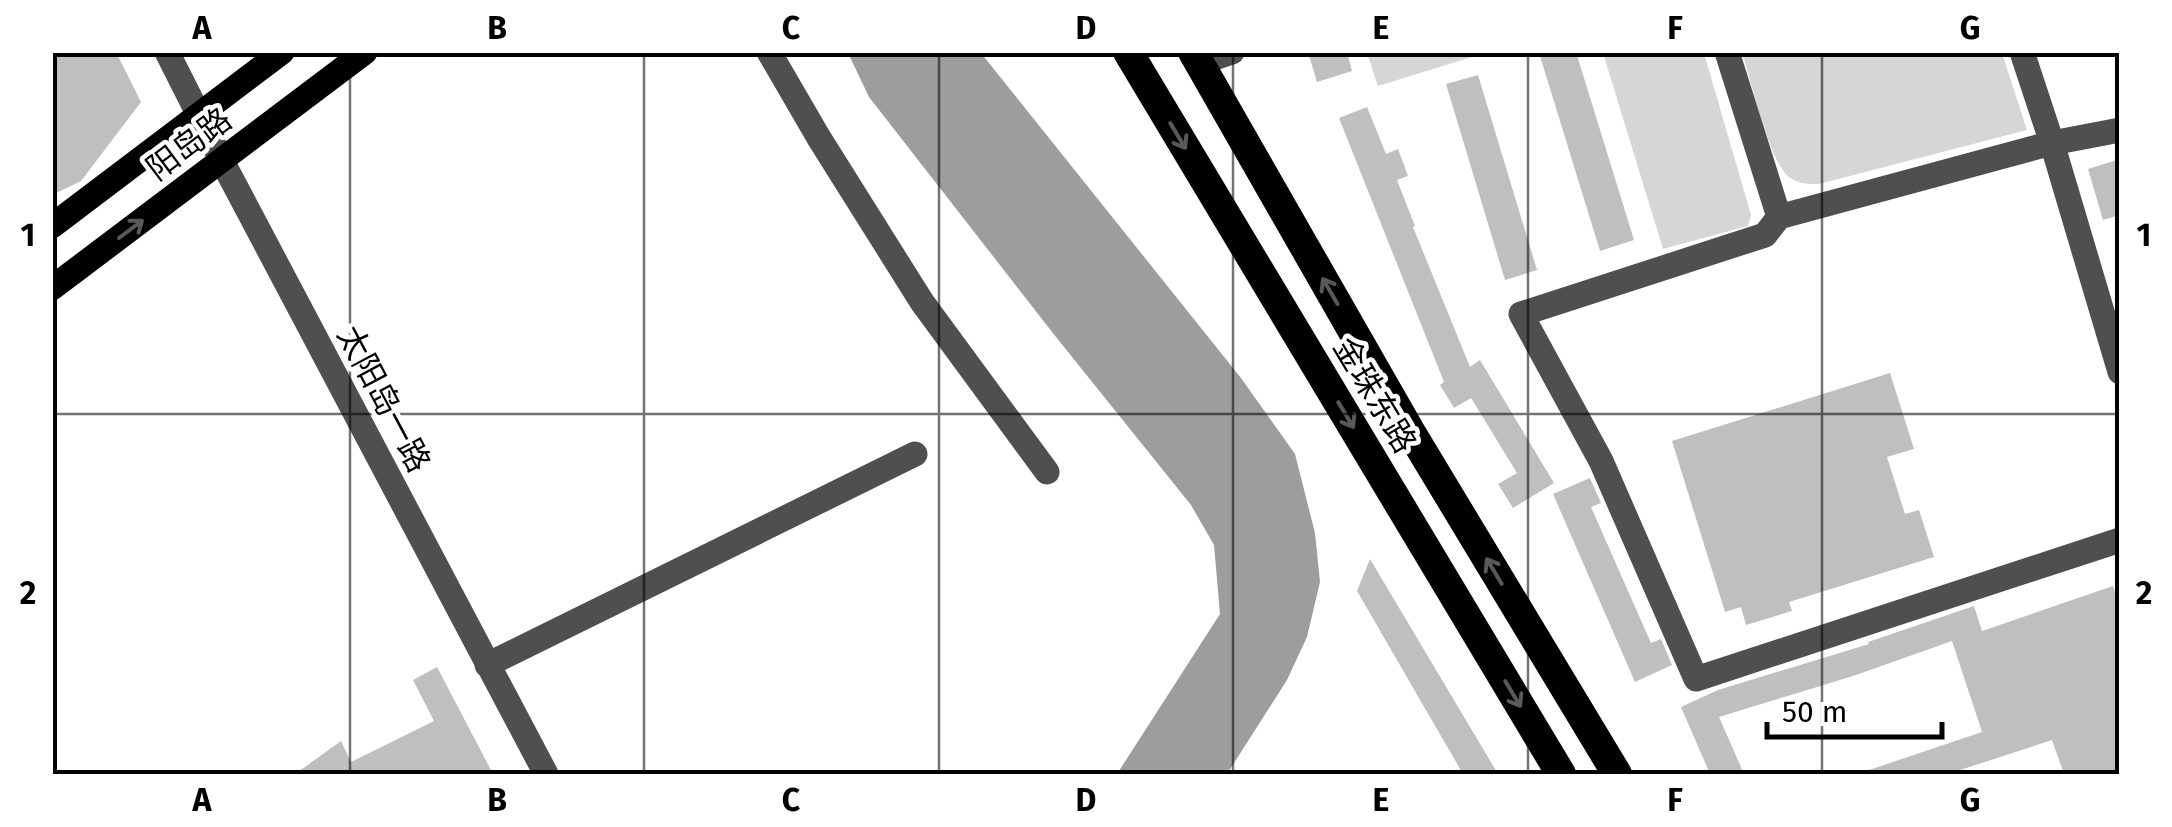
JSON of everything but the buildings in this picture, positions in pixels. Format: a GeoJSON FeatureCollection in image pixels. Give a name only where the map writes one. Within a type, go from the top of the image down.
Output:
{"type":"FeatureCollection","features":[{"type":"Feature","properties":{"kind":"highway","name":"金珠东路"},"geometry":{"type":"LineString","coordinates":[[1128,52],[1562,774]]}},
{"type":"Feature","properties":{"kind":"highway","name":"金珠东路"},"geometry":{"type":"LineString","coordinates":[[1196,58],[1400,414],[1617,774]]}},
{"type":"Feature","properties":{"kind":"main road","name":"阳岛路"},"geometry":{"type":"LineString","coordinates":[[52,226],[282,52]]}},
{"type":"Feature","properties":{"kind":"main road","name":"阳岛路"},"geometry":{"type":"LineString","coordinates":[[52,288],[365,52]]}},
{"type":"Feature","properties":{"kind":"street","name":"太阳岛一路"},"geometry":{"type":"LineString","coordinates":[[167,52],[546,774]]}},
{"type":"Feature","properties":{"kind":"street"},"geometry":{"type":"LineString","coordinates":[[769,52],[922,302],[1047,472]]}},
{"type":"Feature","properties":{"kind":"street"},"geometry":{"type":"LineString","coordinates":[[1196,58],[1232,52]]}},
{"type":"Feature","properties":{"kind":"street"},"geometry":{"type":"LineString","coordinates":[[1727,52],[1779,217]]}},
{"type":"Feature","properties":{"kind":"street"},"geometry":{"type":"LineString","coordinates":[[2022,52],[2120,372]]}},
{"type":"Feature","properties":{"kind":"street"},"geometry":{"type":"LineString","coordinates":[[2120,130],[2052,143],[1779,217],[1765,236],[1521,314],[1601,461],[1696,679],[2120,540]]}},
{"type":"Feature","properties":{"kind":"street"},"geometry":{"type":"LineString","coordinates":[[488,665],[915,454]]}},
{"type":"Feature","properties":{"kind":"shaded area"},"geometry":{"type":"Polygon","coordinates":[[[1367,52],[1485,53],[1378,86],[1367,52]]]}},
{"type":"Feature","properties":{"kind":"shaded area"},"geometry":{"type":"Polygon","coordinates":[[[848,53],[981,53],[1241,378],[1295,454],[1315,533],[1320,582],[1307,637],[1287,680],[1227,774],[1117,774],[1220,614],[1214,545],[1191,505],[869,97],[848,53]]]}},
{"type":"Feature","properties":{"kind":"shaded area"},"geometry":{"type":"Polygon","coordinates":[[[1603,53],[1704,53],[1751,215],[1748,226],[1663,249],[1603,53]]]}},
{"type":"Feature","properties":{"kind":"shaded area"},"geometry":{"type":"Polygon","coordinates":[[[1742,53],[2002,53],[2027,130],[1819,184],[1799,182],[1789,177],[1774,155],[1742,53]]]}}]}
